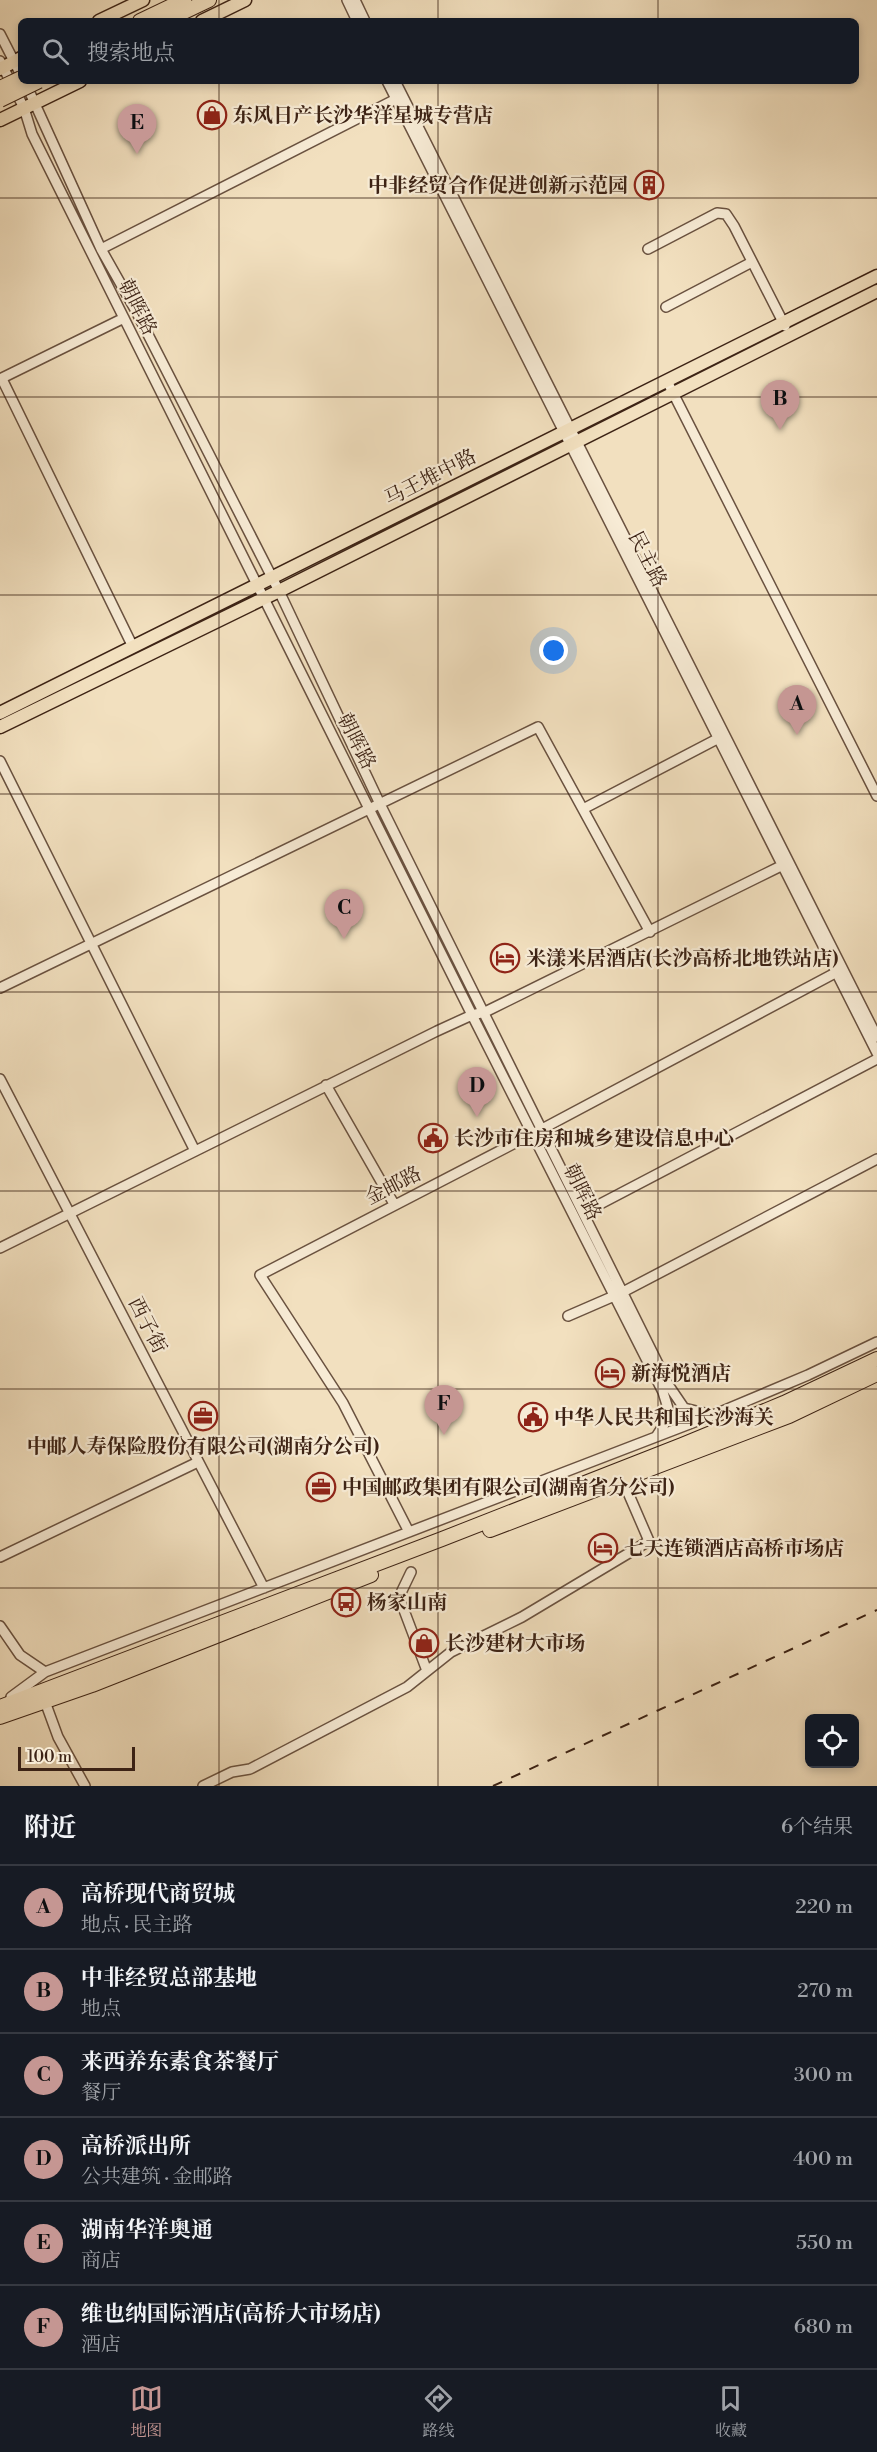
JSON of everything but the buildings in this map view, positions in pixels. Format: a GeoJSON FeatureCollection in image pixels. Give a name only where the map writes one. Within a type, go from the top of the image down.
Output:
{"type":"FeatureCollection","features":[{"type":"Feature","properties":{"kind":"highway"},"geometry":{"type":"LineString","coordinates":[[146,18],[184,0]]}},
{"type":"Feature","properties":{"kind":"highway"},"geometry":{"type":"LineString","coordinates":[[171,18],[209,0]]}},
{"type":"Feature","properties":{"kind":"highway"},"geometry":{"type":"LineString","coordinates":[[0,88],[18,78]]}},
{"type":"Feature","properties":{"kind":"highway"},"geometry":{"type":"LineString","coordinates":[[0,100],[33,84]]}},
{"type":"Feature","properties":{"kind":"highway"},"geometry":{"type":"LineString","coordinates":[[0,1717],[784,1404],[877,1359]]}},
{"type":"Feature","properties":{"kind":"highway"},"geometry":{"type":"LineString","coordinates":[[0,1727],[37,1702],[90,1680],[263,1619],[412,1558],[623,1481],[789,1416],[877,1374]]}},
{"type":"Feature","properties":{"kind":"highway"},"geometry":{"type":"LineString","coordinates":[[5,1699],[90,1680]]}},
{"type":"Feature","properties":{"kind":"highway"},"geometry":{"type":"LineString","coordinates":[[0,1707],[37,1702]]}},
{"type":"Feature","properties":{"kind":"main road"},"geometry":{"type":"LineString","coordinates":[[105,18],[143,0]]}},
{"type":"Feature","properties":{"kind":"main road"},"geometry":{"type":"LineString","coordinates":[[208,18],[245,0]]}},
{"type":"Feature","properties":{"kind":"main road"},"geometry":{"type":"LineString","coordinates":[[0,120],[74,84]]}},
{"type":"Feature","properties":{"kind":"main road","name":"马王堆中路"},"geometry":{"type":"LineString","coordinates":[[786,329],[877,276]]}},
{"type":"Feature","properties":{"kind":"main road","name":"马王堆中路"},"geometry":{"type":"LineString","coordinates":[[0,713],[786,329],[877,291]]}},
{"type":"Feature","properties":{"kind":"main road","name":"马王堆中路"},"geometry":{"type":"LineString","coordinates":[[0,727],[279,591],[570,436]]}},
{"type":"Feature","properties":{"kind":"street"},"geometry":{"type":"LineString","coordinates":[[347,0],[356,18]]}},
{"type":"Feature","properties":{"kind":"street"},"geometry":{"type":"LineString","coordinates":[[355,0],[364,18]]}},
{"type":"Feature","properties":{"kind":"street","name":"朝晖路"},"geometry":{"type":"LineString","coordinates":[[0,34],[32,134],[265,598],[485,1012],[538,1131],[618,1294],[669,1386],[684,1408],[713,1415]]}},
{"type":"Feature","properties":{"kind":"street","name":"朝晖路"},"geometry":{"type":"LineString","coordinates":[[26,84],[101,249],[136,311],[279,591],[472,1015],[583,1213],[663,1392],[670,1415],[656,1437]]}},
{"type":"Feature","properties":{"kind":"street","name":"民主路"},"geometry":{"type":"LineString","coordinates":[[388,84],[877,1037]]}},
{"type":"Feature","properties":{"kind":"street","name":"民主路"},"geometry":{"type":"LineString","coordinates":[[396,84],[877,1053]]}},
{"type":"Feature","properties":{"kind":"street"},"geometry":{"type":"LineString","coordinates":[[101,249],[396,99]]}},
{"type":"Feature","properties":{"kind":"street"},"geometry":{"type":"LineString","coordinates":[[648,249],[722,212],[730,220],[786,329]]}},
{"type":"Feature","properties":{"kind":"street"},"geometry":{"type":"LineString","coordinates":[[666,307],[752,262]]}},
{"type":"Feature","properties":{"kind":"street"},"geometry":{"type":"LineString","coordinates":[[124,318],[1,379],[133,647]]}},
{"type":"Feature","properties":{"kind":"street"},"geometry":{"type":"LineString","coordinates":[[670,386],[877,796]]}},
{"type":"Feature","properties":{"kind":"street"},"geometry":{"type":"LineString","coordinates":[[0,988],[538,727],[650,932]]}},
{"type":"Feature","properties":{"kind":"street"},"geometry":{"type":"LineString","coordinates":[[583,809],[719,738]]}},
{"type":"Feature","properties":{"kind":"street"},"geometry":{"type":"LineString","coordinates":[[0,761],[195,1151]]}},
{"type":"Feature","properties":{"kind":"street"},"geometry":{"type":"LineString","coordinates":[[0,1248],[326,1085],[472,1015],[485,1012],[783,865]]}},
{"type":"Feature","properties":{"kind":"street","name":"金邮路"},"geometry":{"type":"LineString","coordinates":[[409,1532],[343,1402],[260,1275],[837,972]]}},
{"type":"Feature","properties":{"kind":"street"},"geometry":{"type":"LineString","coordinates":[[583,1213],[877,1059]]}},
{"type":"Feature","properties":{"kind":"street","name":"西子街"},"geometry":{"type":"LineString","coordinates":[[0,1079],[264,1588]]}},
{"type":"Feature","properties":{"kind":"street"},"geometry":{"type":"LineString","coordinates":[[326,1085],[394,1204]]}},
{"type":"Feature","properties":{"kind":"street"},"geometry":{"type":"LineString","coordinates":[[568,1316],[618,1294],[877,1159]]}},
{"type":"Feature","properties":{"kind":"street"},"geometry":{"type":"LineString","coordinates":[[5,1699],[45,1672],[713,1415],[808,1375],[877,1342]]}},
{"type":"Feature","properties":{"kind":"street"},"geometry":{"type":"LineString","coordinates":[[0,1557],[198,1462]]}},
{"type":"Feature","properties":{"kind":"street"},"geometry":{"type":"LineString","coordinates":[[203,1786],[232,1772],[250,1769],[407,1687],[451,1652],[522,1617],[649,1541],[623,1481]]}},
{"type":"Feature","properties":{"kind":"street"},"geometry":{"type":"LineString","coordinates":[[411,1572],[399,1597],[427,1671]]}},
{"type":"Feature","properties":{"kind":"street"},"geometry":{"type":"LineString","coordinates":[[0,1626],[20,1655],[45,1672]]}},
{"type":"Feature","properties":{"kind":"street"},"geometry":{"type":"LineString","coordinates":[[37,1702],[85,1786]]}},
{"type":"Feature","properties":{"kind":"railway"},"geometry":{"type":"LineString","coordinates":[[493,1786],[877,1610]]}},
{"type":"Feature","properties":{"kind":"place","name":"东风日产长沙华洋星城专营店"},"geometry":{"type":"Point","coordinates":[212,115]}},
{"type":"Feature","properties":{"kind":"place","name":"湖南华洋奥通"},"geometry":{"type":"Point","coordinates":[137,154]}},
{"type":"Feature","properties":{"kind":"place","name":"中非经贸合作促进创新示范园"},"geometry":{"type":"Point","coordinates":[649,185]}},
{"type":"Feature","properties":{"kind":"place","name":"中非经贸总部基地"},"geometry":{"type":"Point","coordinates":[780,430]}},
{"type":"Feature","properties":{"kind":"place","name":"高桥现代商贸城"},"geometry":{"type":"Point","coordinates":[797,735]}},
{"type":"Feature","properties":{"kind":"place","name":"来西养东素食茶餐厅"},"geometry":{"type":"Point","coordinates":[344,939]}},
{"type":"Feature","properties":{"kind":"place","name":"米漾米居酒店(长沙高桥北地铁站店)"},"geometry":{"type":"Point","coordinates":[505,958]}},
{"type":"Feature","properties":{"kind":"place","name":"高桥派出所"},"geometry":{"type":"Point","coordinates":[477,1117]}},
{"type":"Feature","properties":{"kind":"place","name":"长沙市住房和城乡建设信息中心"},"geometry":{"type":"Point","coordinates":[433,1138]}},
{"type":"Feature","properties":{"kind":"place","name":"新海悦酒店"},"geometry":{"type":"Point","coordinates":[610,1373]}},
{"type":"Feature","properties":{"kind":"place","name":"中邮人寿保险股份有限公司(湖南分公司)"},"geometry":{"type":"Point","coordinates":[203,1416]}},
{"type":"Feature","properties":{"kind":"place","name":"中华人民共和国长沙海关"},"geometry":{"type":"Point","coordinates":[533,1417]}},
{"type":"Feature","properties":{"kind":"place","name":"维也纳国际酒店(高桥大市场店)"},"geometry":{"type":"Point","coordinates":[444,1435]}},
{"type":"Feature","properties":{"kind":"place","name":"中国邮政集团有限公司(湖南省分公司)"},"geometry":{"type":"Point","coordinates":[321,1487]}},
{"type":"Feature","properties":{"kind":"place","name":"七天连锁酒店高桥市场店"},"geometry":{"type":"Point","coordinates":[603,1548]}},
{"type":"Feature","properties":{"kind":"place","name":"杨家山南"},"geometry":{"type":"Point","coordinates":[346,1602]}},
{"type":"Feature","properties":{"kind":"place","name":"长沙建材大市场"},"geometry":{"type":"Point","coordinates":[424,1643]}}]}
